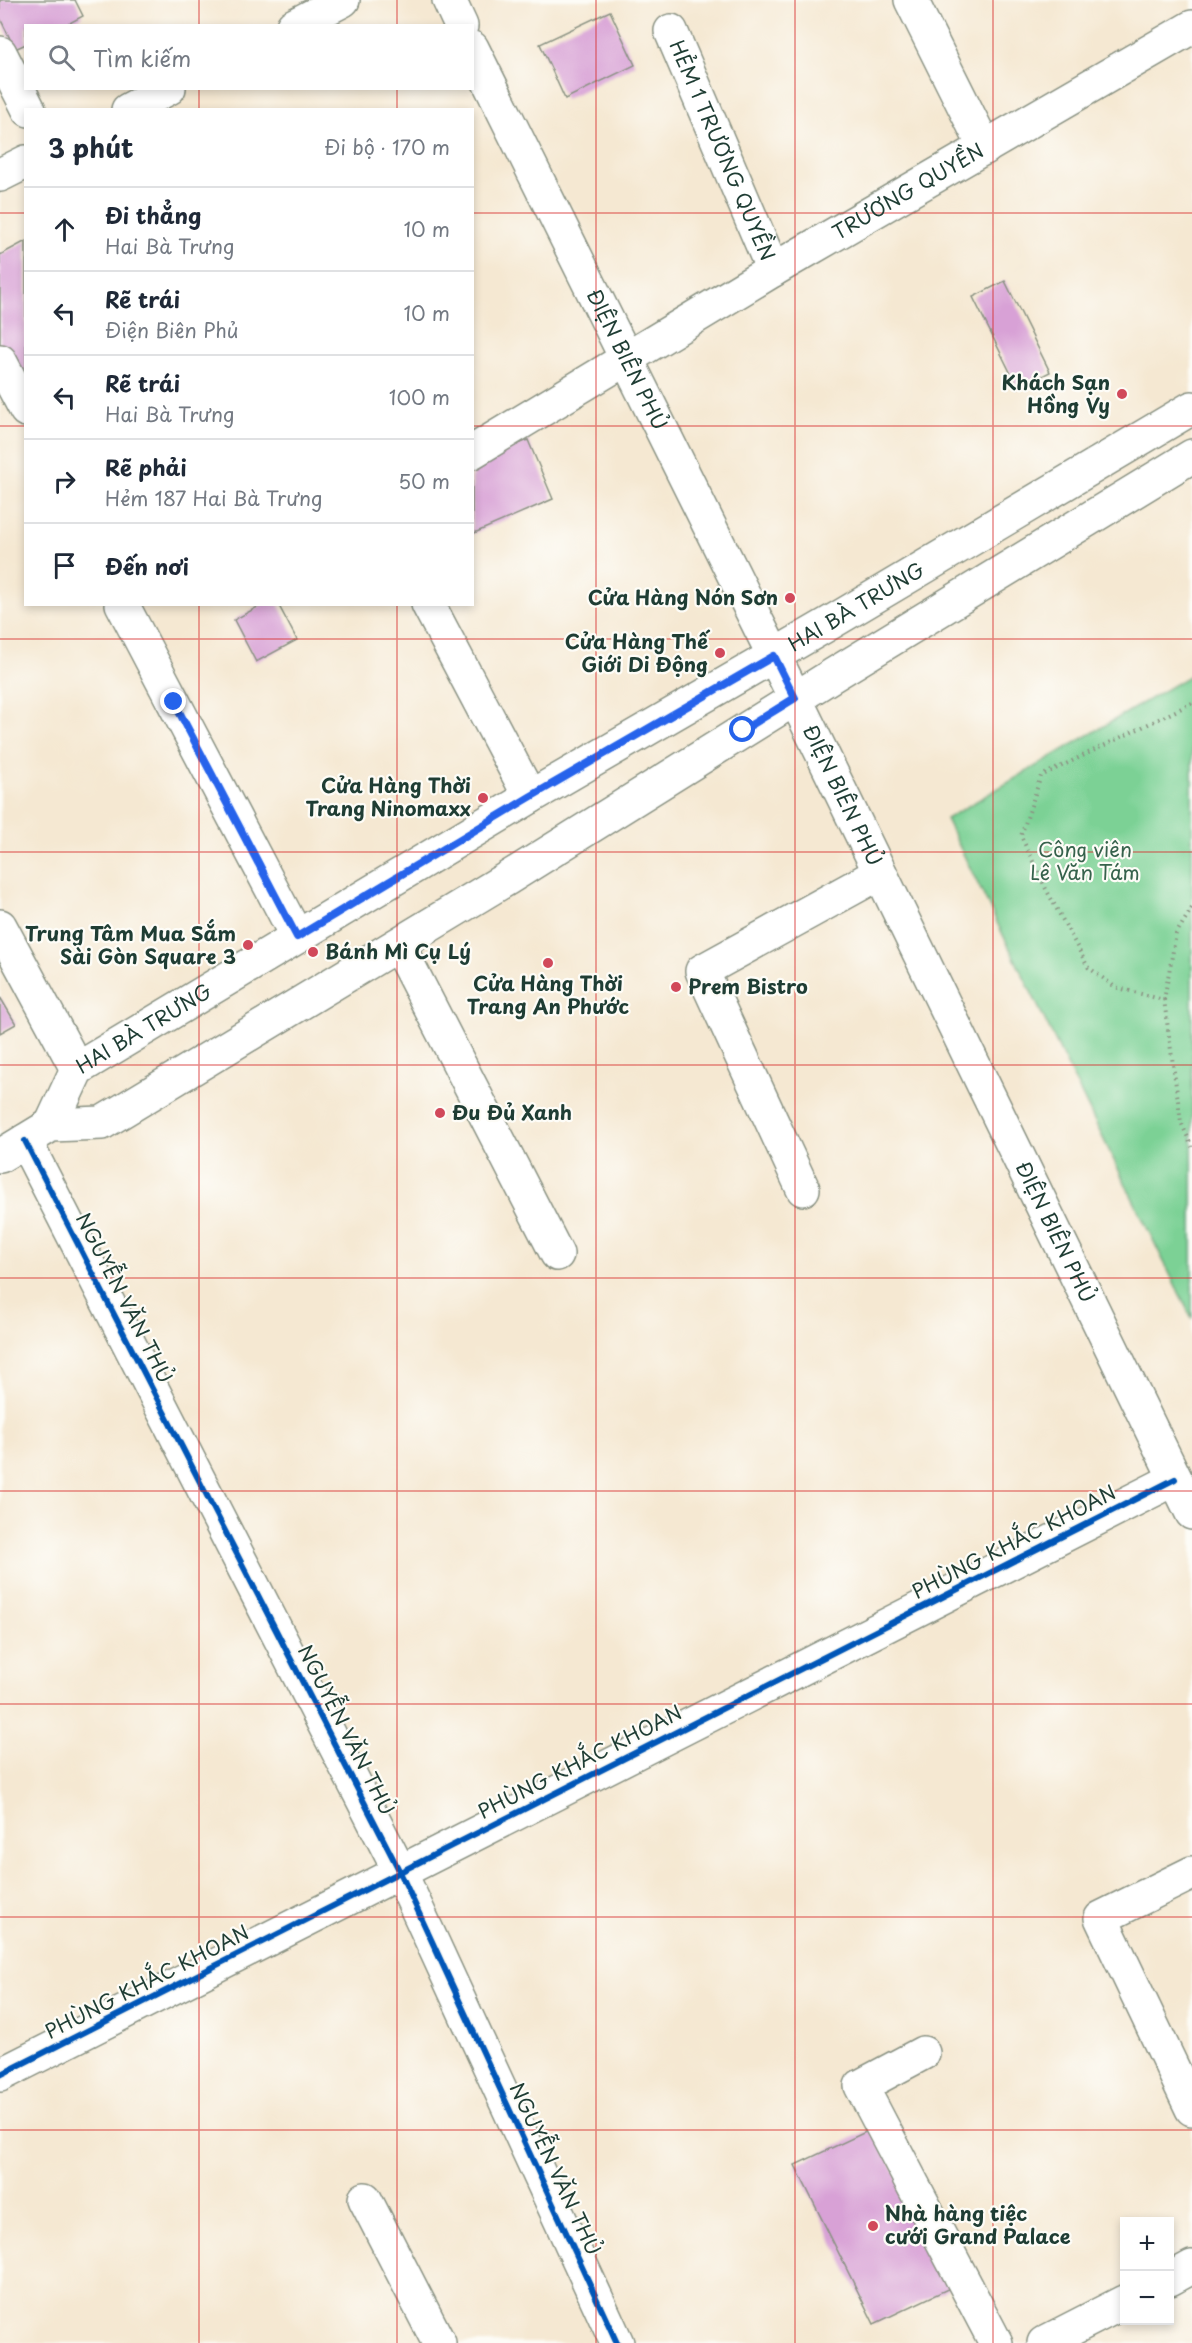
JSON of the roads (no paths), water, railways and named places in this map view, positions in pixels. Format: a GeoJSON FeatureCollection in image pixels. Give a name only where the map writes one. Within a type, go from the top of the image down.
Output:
{"type":"FeatureCollection","features":[{"type":"Feature","properties":{"kind":"main road"},"geometry":{"type":"LineString","coordinates":[[297,24],[343,0]]}},
{"type":"Feature","properties":{"kind":"main road"},"geometry":{"type":"LineString","coordinates":[[448,0],[460,24]]}},
{"type":"Feature","properties":{"kind":"main road"},"geometry":{"type":"LineString","coordinates":[[910,0],[985,148]]}},
{"type":"Feature","properties":{"kind":"main road","name":"TRƯƠNG QUYỀN"},"geometry":{"type":"LineString","coordinates":[[474,451],[773,270],[1192,27]]}},
{"type":"Feature","properties":{"kind":"main road","name":"HẺM 1 TRƯƠNG QUYỀN"},"geometry":{"type":"LineString","coordinates":[[671,31],[773,270]]}},
{"type":"Feature","properties":{"kind":"main road","name":"ĐIỆN BIÊN PHỦ"},"geometry":{"type":"LineString","coordinates":[[474,52],[795,698],[1192,1513]]}},
{"type":"Feature","properties":{"kind":"main road"},"geometry":{"type":"LineString","coordinates":[[0,53],[27,108]]}},
{"type":"Feature","properties":{"kind":"main road"},"geometry":{"type":"LineString","coordinates":[[132,108],[165,90]]}},
{"type":"Feature","properties":{"kind":"main road"},"geometry":{"type":"LineString","coordinates":[[0,175],[24,163]]}},
{"type":"Feature","properties":{"kind":"main road"},"geometry":{"type":"LineString","coordinates":[[0,361],[24,406]]}},
{"type":"Feature","properties":{"kind":"main road","name":"HAI BÀ TRƯNG"},"geometry":{"type":"LineString","coordinates":[[25,1141],[77,1069],[530,797],[774,656],[1192,408]]}},
{"type":"Feature","properties":{"kind":"main road"},"geometry":{"type":"LineString","coordinates":[[25,1141],[102,1123],[398,945],[795,698],[1192,456]]}},
{"type":"Feature","properties":{"kind":"main road"},"geometry":{"type":"LineString","coordinates":[[123,606],[297,937]]}},
{"type":"Feature","properties":{"kind":"main road"},"geometry":{"type":"LineString","coordinates":[[429,606],[530,797]]}},
{"type":"Feature","properties":{"kind":"main road"},"geometry":{"type":"LineString","coordinates":[[803,1189],[702,970],[880,873]]}},
{"type":"Feature","properties":{"kind":"main road"},"geometry":{"type":"LineString","coordinates":[[0,926],[77,1069],[102,1123]]}},
{"type":"Feature","properties":{"kind":"main road"},"geometry":{"type":"LineString","coordinates":[[398,945],[557,1254]]}},
{"type":"Feature","properties":{"kind":"main road","name":"NGUYỄN VĂN THỦ"},"geometry":{"type":"LineString","coordinates":[[25,1141],[400,1872],[617,2343]]}},
{"type":"Feature","properties":{"kind":"main road","name":"PHÙNG KHẮC KHOAN"},"geometry":{"type":"LineString","coordinates":[[0,2075],[1175,1479]]}},
{"type":"Feature","properties":{"kind":"main road"},"geometry":{"type":"LineString","coordinates":[[1192,1874],[1101,1918],[1192,2109]]}},
{"type":"Feature","properties":{"kind":"main road"},"geometry":{"type":"LineString","coordinates":[[923,2053],[861,2086],[996,2343]]}},
{"type":"Feature","properties":{"kind":"main road"},"geometry":{"type":"LineString","coordinates":[[365,2199],[439,2343]]}},
{"type":"Feature","properties":{"kind":"main road"},"geometry":{"type":"LineString","coordinates":[[1174,2277],[1192,2267]]}},
{"type":"Feature","properties":{"kind":"main road"},"geometry":{"type":"LineString","coordinates":[[1056,2340],[1120,2305]]}},
{"type":"Feature","properties":{"kind":"place","name":"Khách Sạn Hồng Vy"},"geometry":{"type":"Point","coordinates":[1122,394]}},
{"type":"Feature","properties":{"kind":"place","name":"Cửa Hàng Nón Sơn"},"geometry":{"type":"Point","coordinates":[790,598]}},
{"type":"Feature","properties":{"kind":"place","name":"Cửa Hàng Thế Giới Di Động"},"geometry":{"type":"Point","coordinates":[720,653]}},
{"type":"Feature","properties":{"kind":"place","name":"Cửa Hàng Thời Trang Ninomaxx"},"geometry":{"type":"Point","coordinates":[483,798]}},
{"type":"Feature","properties":{"kind":"place","name":"Trung Tâm Mua Sắm Sài Gòn Square 3"},"geometry":{"type":"Point","coordinates":[248,945]}},
{"type":"Feature","properties":{"kind":"place","name":"Bánh Mì Cụ Lý"},"geometry":{"type":"Point","coordinates":[313,952]}},
{"type":"Feature","properties":{"kind":"place","name":"Cửa Hàng Thời Trang An Phước"},"geometry":{"type":"Point","coordinates":[548,963]}},
{"type":"Feature","properties":{"kind":"place","name":"Prem Bistro"},"geometry":{"type":"Point","coordinates":[676,987]}},
{"type":"Feature","properties":{"kind":"place","name":"Đu Đủ Xanh"},"geometry":{"type":"Point","coordinates":[440,1113]}},
{"type":"Feature","properties":{"kind":"place","name":"Nhà hàng tiệc cưới Grand Palace"},"geometry":{"type":"Point","coordinates":[873,2226]}},
{"type":"Feature","properties":{"kind":"park label","name":"Công viên Lê Văn Tám"},"geometry":{"type":"Point","coordinates":[1085,862]}}]}
